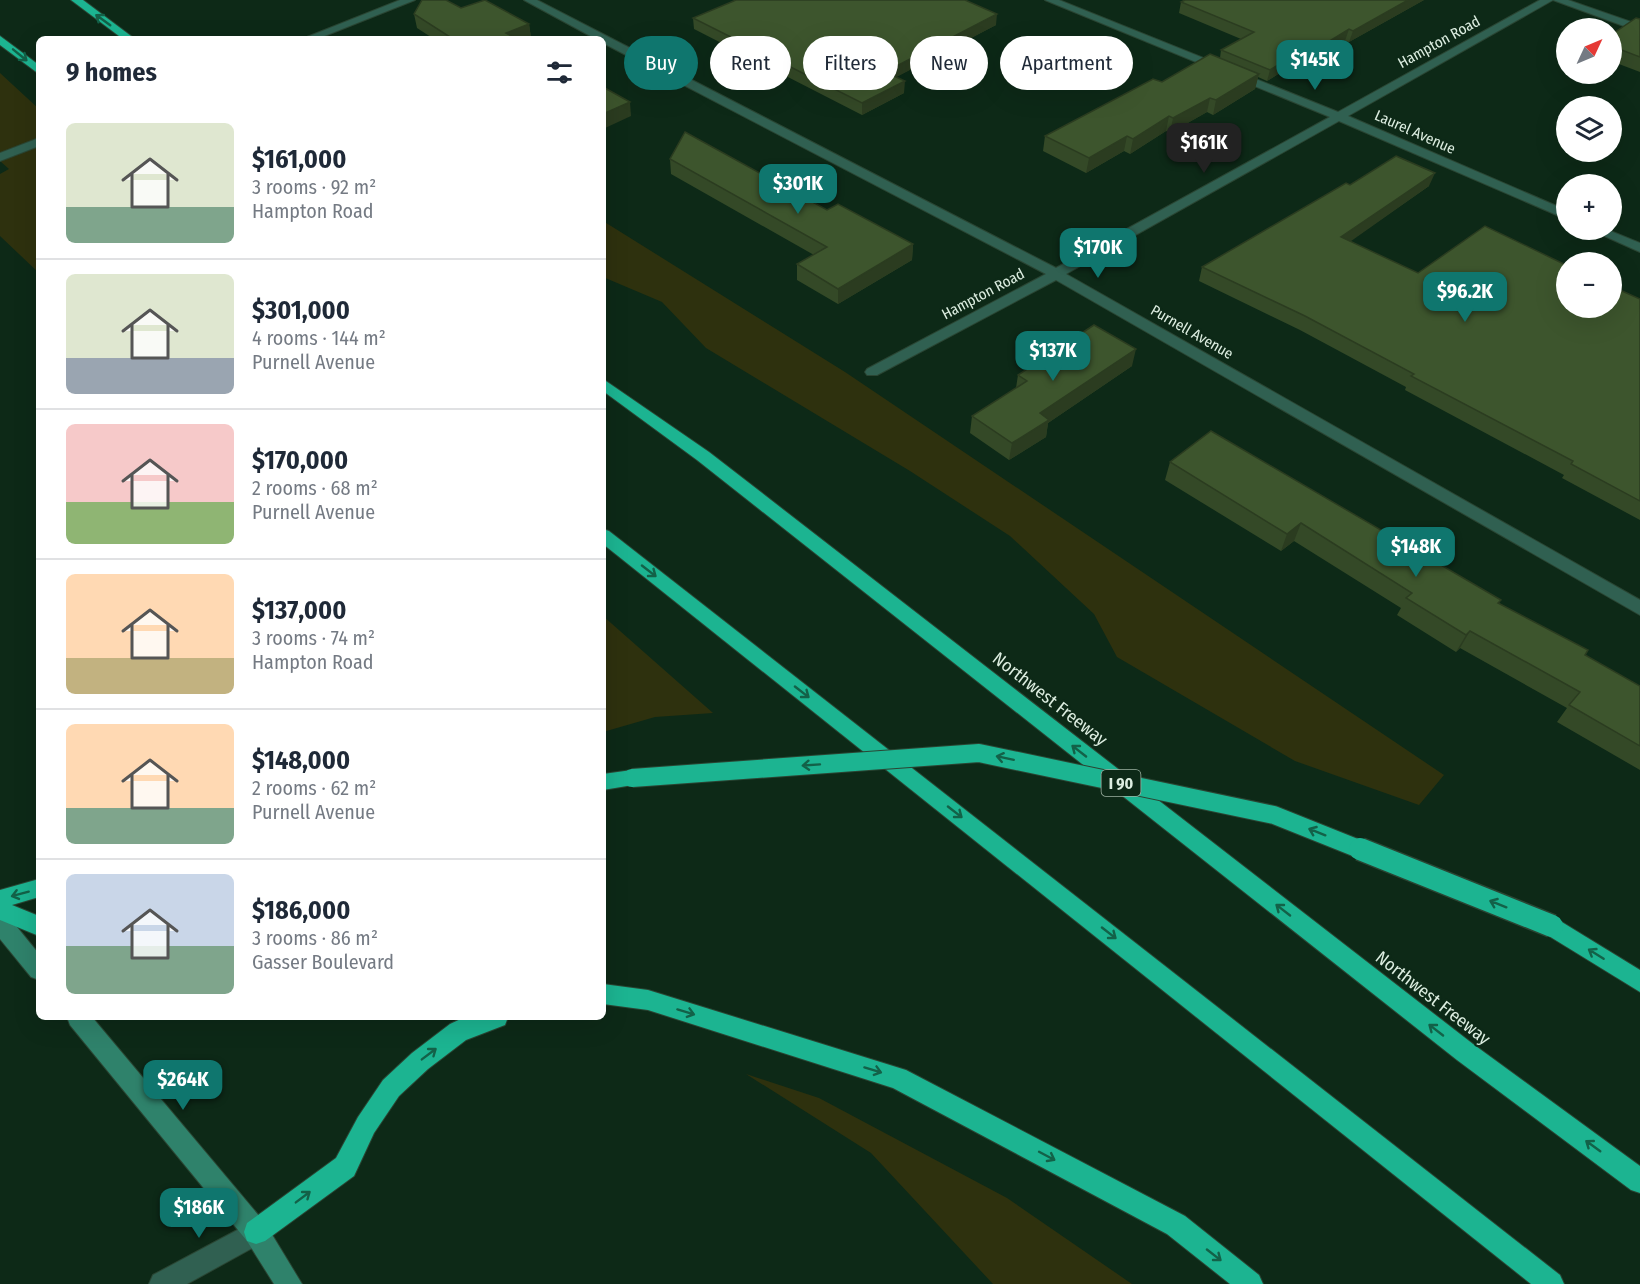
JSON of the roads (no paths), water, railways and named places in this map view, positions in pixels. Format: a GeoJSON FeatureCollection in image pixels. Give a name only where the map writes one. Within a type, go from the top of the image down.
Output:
{"type":"FeatureCollection","features":[{"type":"Feature","properties":{"kind":"highway"},"geometry":{"type":"LineString","coordinates":[[76,0],[126,36]]}},
{"type":"Feature","properties":{"kind":"highway"},"geometry":{"type":"LineString","coordinates":[[0,39],[36,69]]}},
{"type":"Feature","properties":{"kind":"highway","name":"Northwest Freeway"},"geometry":{"type":"LineString","coordinates":[[606,386],[703,456],[1465,1052],[1640,1181]]}},
{"type":"Feature","properties":{"kind":"highway"},"geometry":{"type":"LineString","coordinates":[[606,537],[1551,1284]]}},
{"type":"Feature","properties":{"kind":"highway"},"geometry":{"type":"LineString","coordinates":[[606,782],[979,753],[1274,815],[1552,926],[1640,982]]}},
{"type":"Feature","properties":{"kind":"highway"},"geometry":{"type":"LineString","coordinates":[[0,899],[36,889]]}},
{"type":"Feature","properties":{"kind":"highway"},"geometry":{"type":"LineString","coordinates":[[0,910],[36,925]]}},
{"type":"Feature","properties":{"kind":"highway"},"geometry":{"type":"LineString","coordinates":[[606,994],[648,1000],[898,1078],[1176,1225],[1250,1284]]}},
{"type":"Feature","properties":{"kind":"highway"},"geometry":{"type":"LineString","coordinates":[[606,999],[630,998]]}},
{"type":"Feature","properties":{"kind":"highway"},"geometry":{"type":"LineString","coordinates":[[256,1233],[345,1167],[366,1125],[391,1088],[420,1061],[458,1032],[486,1020]]}},
{"type":"Feature","properties":{"kind":"main road"},"geometry":{"type":"LineString","coordinates":[[0,923],[36,966]]}},
{"type":"Feature","properties":{"kind":"main road"},"geometry":{"type":"LineString","coordinates":[[80,1020],[256,1233],[289,1284]]}},
{"type":"Feature","properties":{"kind":"street"},"geometry":{"type":"LineString","coordinates":[[315,36],[410,0]]}},
{"type":"Feature","properties":{"kind":"street","name":"Purnell Avenue"},"geometry":{"type":"LineString","coordinates":[[529,0],[598,36]]}},
{"type":"Feature","properties":{"kind":"street","name":"Laurel Avenue"},"geometry":{"type":"LineString","coordinates":[[1050,0],[1338,116],[1556,212]]}},
{"type":"Feature","properties":{"kind":"street","name":"Hampton Road"},"geometry":{"type":"LineString","coordinates":[[872,372],[1056,274],[1548,0]]}},
{"type":"Feature","properties":{"kind":"street"},"geometry":{"type":"LineString","coordinates":[[1558,0],[1640,28]]}},
{"type":"Feature","properties":{"kind":"street","name":"Purnell Avenue"},"geometry":{"type":"LineString","coordinates":[[606,40],[1056,274],[1640,608]]}},
{"type":"Feature","properties":{"kind":"street"},"geometry":{"type":"LineString","coordinates":[[3,156],[36,143]]}},
{"type":"Feature","properties":{"kind":"street"},"geometry":{"type":"LineString","coordinates":[[1621,240],[1640,248]]}},
{"type":"Feature","properties":{"kind":"street"},"geometry":{"type":"LineString","coordinates":[[162,1284],[256,1233]]}}]}
